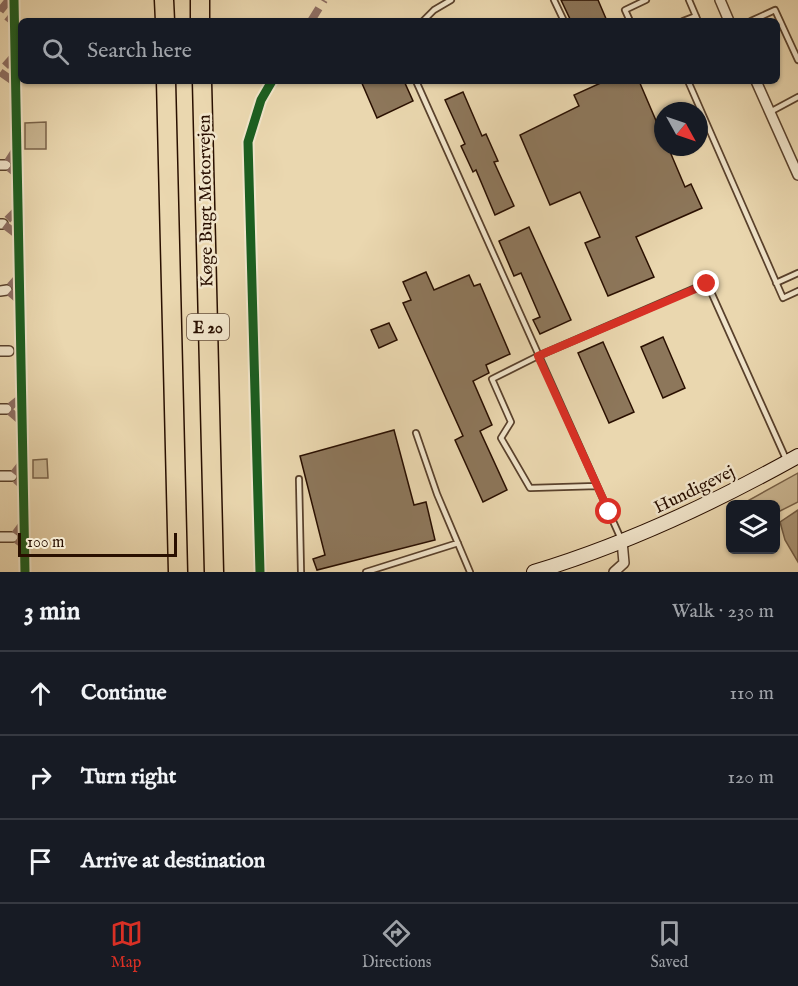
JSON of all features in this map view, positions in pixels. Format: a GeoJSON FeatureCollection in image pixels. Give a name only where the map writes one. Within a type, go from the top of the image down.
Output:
{"type":"FeatureCollection","features":[{"type":"Feature","properties":{"kind":"highway"},"geometry":{"type":"LineString","coordinates":[[164,0],[165,18]]}},
{"type":"Feature","properties":{"kind":"highway"},"geometry":{"type":"LineString","coordinates":[[200,0],[200,18]]}},
{"type":"Feature","properties":{"kind":"highway","name":"Køge Bugt Motorvejen"},"geometry":{"type":"LineString","coordinates":[[166,84],[178,572]]}},
{"type":"Feature","properties":{"kind":"highway","name":"Køge Bugt Motorvejen"},"geometry":{"type":"LineString","coordinates":[[202,84],[214,572]]}},
{"type":"Feature","properties":{"kind":"street"},"geometry":{"type":"LineString","coordinates":[[720,0],[726,18]]}},
{"type":"Feature","properties":{"kind":"street"},"geometry":{"type":"LineString","coordinates":[[757,84],[798,175]]}},
{"type":"Feature","properties":{"kind":"street","name":"Hundigevej"},"geometry":{"type":"LineString","coordinates":[[534,572],[676,520],[793,459]]}},
{"type":"Feature","properties":{"kind":"street"},"geometry":{"type":"LineString","coordinates":[[0,476],[12,476]]}},
{"type":"Feature","properties":{"kind":"street"},"geometry":{"type":"LineString","coordinates":[[0,537],[13,537]]}},
{"type":"Feature","properties":{"kind":"street"},"geometry":{"type":"LineString","coordinates":[[614,572],[624,563],[622,541]]}},
{"type":"Feature","properties":{"kind":"lane"},"geometry":{"type":"LineString","coordinates":[[426,18],[434,10],[451,0]]}},
{"type":"Feature","properties":{"kind":"lane"},"geometry":{"type":"LineString","coordinates":[[554,0],[563,18]]}},
{"type":"Feature","properties":{"kind":"lane"},"geometry":{"type":"LineString","coordinates":[[629,18],[625,10],[646,0]]}},
{"type":"Feature","properties":{"kind":"lane"},"geometry":{"type":"LineString","coordinates":[[688,0],[697,18]]}},
{"type":"Feature","properties":{"kind":"lane"},"geometry":{"type":"LineString","coordinates":[[758,18],[775,10],[779,18]]}},
{"type":"Feature","properties":{"kind":"lane"},"geometry":{"type":"LineString","coordinates":[[780,21],[798,60]]}},
{"type":"Feature","properties":{"kind":"lane"},"geometry":{"type":"LineString","coordinates":[[417,84],[622,541]]}},
{"type":"Feature","properties":{"kind":"lane"},"geometry":{"type":"LineString","coordinates":[[689,84],[783,298],[798,291]]}},
{"type":"Feature","properties":{"kind":"lane"},"geometry":{"type":"LineString","coordinates":[[770,112],[798,97]]}},
{"type":"Feature","properties":{"kind":"lane"},"geometry":{"type":"LineString","coordinates":[[776,283],[798,273]]}},
{"type":"Feature","properties":{"kind":"lane"},"geometry":{"type":"LineString","coordinates":[[597,486],[530,488],[501,438],[511,422],[492,379],[538,356],[707,284],[793,459]]}},
{"type":"Feature","properties":{"kind":"lane"},"geometry":{"type":"LineString","coordinates":[[416,433],[437,494],[470,572]]}},
{"type":"Feature","properties":{"kind":"lane"},"geometry":{"type":"LineString","coordinates":[[299,479],[302,572]]}},
{"type":"Feature","properties":{"kind":"lane"},"geometry":{"type":"LineString","coordinates":[[366,572],[458,543]]}},
{"type":"Feature","properties":{"kind":"shaded area"},"geometry":{"type":"Polygon","coordinates":[[[46,122],[46,149],[25,149],[25,123],[46,122]]]}},
{"type":"Feature","properties":{"kind":"shaded area"},"geometry":{"type":"Polygon","coordinates":[[[47,459],[48,478],[33,478],[33,460],[47,459]]]}},
{"type":"Feature","properties":{"kind":"shaded area"},"geometry":{"type":"Polygon","coordinates":[[[798,473],[798,502],[780,511],[780,500],[749,500],[798,473]]]}},
{"type":"Feature","properties":{"kind":"shaded area"},"geometry":{"type":"Polygon","coordinates":[[[798,510],[798,562],[785,540],[780,522],[798,510]]]}},
{"type":"Feature","properties":{"kind":"building"},"geometry":{"type":"Polygon","coordinates":[[[561,0],[598,0],[606,18],[570,18],[561,0]]]}},
{"type":"Feature","properties":{"kind":"building"},"geometry":{"type":"Polygon","coordinates":[[[362,84],[405,84],[413,101],[377,118],[362,84]]]}},
{"type":"Feature","properties":{"kind":"building"},"geometry":{"type":"Polygon","coordinates":[[[598,84],[640,84],[654,116],[654,156],[672,156],[685,187],[691,184],[702,208],[636,237],[654,277],[608,296],[585,243],[600,237],[580,192],[550,205],[520,135],[579,106],[574,95],[598,84]]]}},
{"type":"Feature","properties":{"kind":"building"},"geometry":{"type":"Polygon","coordinates":[[[463,92],[482,136],[486,134],[498,161],[494,162],[514,206],[495,215],[476,170],[473,172],[461,146],[465,144],[445,100],[463,92]]]}},
{"type":"Feature","properties":{"kind":"building"},"geometry":{"type":"Polygon","coordinates":[[[529,227],[571,320],[540,334],[533,320],[540,317],[521,273],[514,276],[499,241],[529,227]]]}},
{"type":"Feature","properties":{"kind":"building"},"geometry":{"type":"Polygon","coordinates":[[[426,272],[434,290],[469,275],[474,286],[480,284],[510,354],[486,365],[489,373],[473,381],[492,425],[480,431],[507,490],[483,502],[455,440],[463,436],[403,303],[411,300],[403,282],[426,272]]]}},
{"type":"Feature","properties":{"kind":"building"},"geometry":{"type":"Polygon","coordinates":[[[389,323],[397,340],[379,348],[371,330],[389,323]]]}},
{"type":"Feature","properties":{"kind":"building"},"geometry":{"type":"Polygon","coordinates":[[[663,337],[685,388],[663,398],[641,347],[663,337]]]}},
{"type":"Feature","properties":{"kind":"building"},"geometry":{"type":"Polygon","coordinates":[[[603,342],[634,412],[609,423],[578,353],[603,342]]]}},
{"type":"Feature","properties":{"kind":"building"},"geometry":{"type":"Polygon","coordinates":[[[394,430],[414,505],[426,502],[435,540],[317,570],[313,559],[325,555],[300,456],[394,430]]]}},
{"type":"Feature","properties":{"kind":"marked path"},"geometry":{"type":"LineString","coordinates":[[9,0],[0,11],[15,23]]}},
{"type":"Feature","properties":{"kind":"marked path"},"geometry":{"type":"LineString","coordinates":[[313,18],[324,0]]}},
{"type":"Feature","properties":{"kind":"marked path"},"geometry":{"type":"LineString","coordinates":[[15,55],[0,72],[16,83]]}},
{"type":"Feature","properties":{"kind":"marked path"},"geometry":{"type":"LineString","coordinates":[[16,149],[6,165],[18,175]]}},
{"type":"Feature","properties":{"kind":"marked path"},"geometry":{"type":"LineString","coordinates":[[18,209],[3,224],[19,236]]}},
{"type":"Feature","properties":{"kind":"marked path"},"geometry":{"type":"LineString","coordinates":[[20,275],[7,290],[20,301]]}},
{"type":"Feature","properties":{"kind":"marked path"},"geometry":{"type":"LineString","coordinates":[[22,397],[7,409],[22,422]]}},
{"type":"Feature","properties":{"kind":"marked path"},"geometry":{"type":"LineString","coordinates":[[23,462],[12,476],[24,487]]}},
{"type":"Feature","properties":{"kind":"marked path"},"geometry":{"type":"LineString","coordinates":[[24,522],[13,537],[25,546]]}},
{"type":"Feature","properties":{"kind":"cycle path"},"geometry":{"type":"LineString","coordinates":[[14,0],[25,572]]}},
{"type":"Feature","properties":{"kind":"cycle path"},"geometry":{"type":"LineString","coordinates":[[260,572],[248,142],[261,100],[270,84]]}},
{"type":"Feature","properties":{"kind":"route"},"geometry":{"type":"LineString","coordinates":[[609,512],[538,356],[707,284]]}}]}
